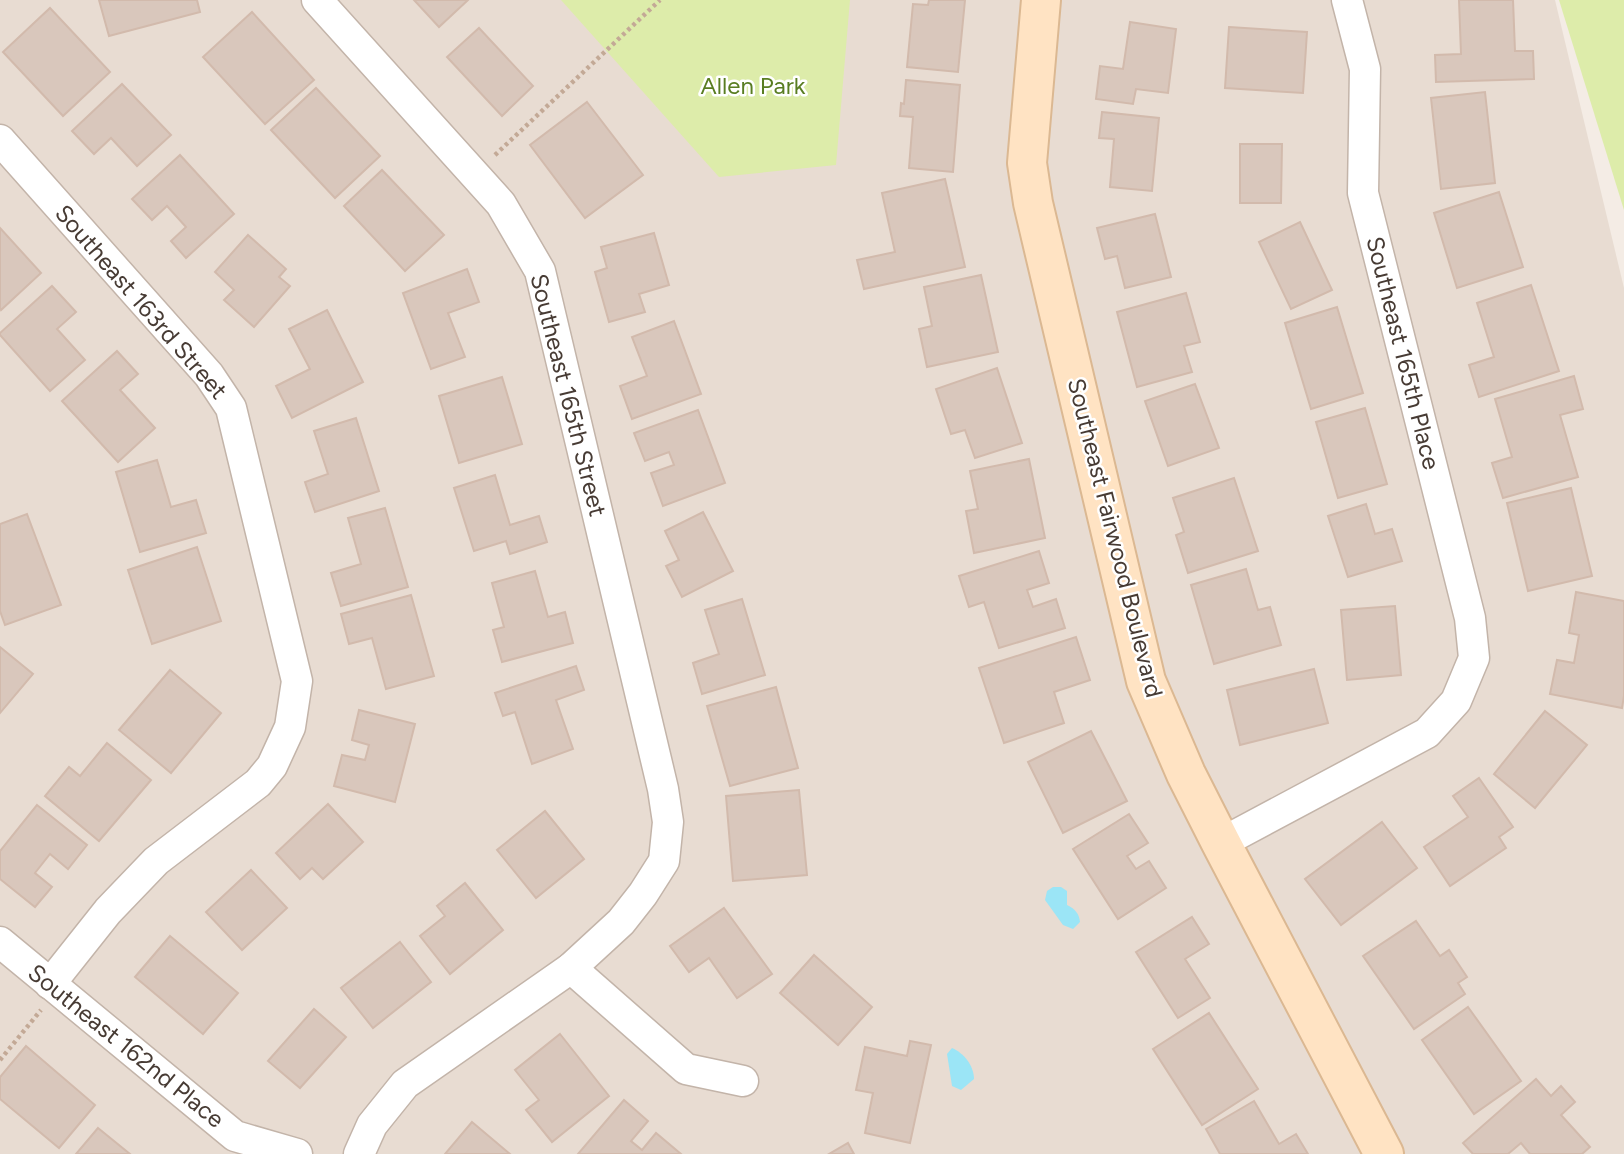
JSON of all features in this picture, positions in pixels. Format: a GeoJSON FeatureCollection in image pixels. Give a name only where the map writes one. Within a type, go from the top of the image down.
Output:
{"type":"FeatureCollection","features":[{"type":"Feature","properties":{"kind":"street","name":"Southeast 165th Street"},"geometry":{"type":"LineString","coordinates":[[317,0],[501,204],[540,271],[663,789],[668,822],[664,861],[643,894],[621,922],[571,968]]}},
{"type":"Feature","properties":{"kind":"street","name":"Southeast Fairwood Boulevard"},"geometry":{"type":"LineString","coordinates":[[1041,0],[1027,163],[1032,203],[1146,681],[1186,774],[1384,1154]]}},
{"type":"Feature","properties":{"kind":"street","name":"Southeast 165th Place"},"geometry":{"type":"LineString","coordinates":[[1221,843],[1427,733],[1456,701],[1474,658],[1469,618],[1363,193],[1365,69],[1347,0]]}},
{"type":"Feature","properties":{"kind":"street","name":"Southeast 163rd Street"},"geometry":{"type":"LineString","coordinates":[[0,140],[209,375],[231,408],[297,681],[290,727],[272,766],[258,783],[156,861],[108,911],[53,987]]}},
{"type":"Feature","properties":{"kind":"street","name":"Southeast 162nd Place"},"geometry":{"type":"LineString","coordinates":[[0,942],[235,1136],[297,1154]]}},
{"type":"Feature","properties":{"kind":"street"},"geometry":{"type":"LineString","coordinates":[[359,1154],[372,1125],[405,1084],[571,968],[686,1069],[743,1081]]}},
{"type":"Feature","properties":{"kind":"path"},"geometry":{"type":"LineString","coordinates":[[474,175],[660,0]]}},
{"type":"Feature","properties":{"kind":"path"},"geometry":{"type":"LineString","coordinates":[[0,1060],[53,987]]}},
{"type":"Feature","properties":{"kind":"shaded area"},"geometry":{"type":"Polygon","coordinates":[[[0,0],[1555,0],[1624,288],[1624,1154],[0,1154],[0,0]]]}},
{"type":"Feature","properties":{"kind":"green space","name":"Allen Park"},"geometry":{"type":"Polygon","coordinates":[[[561,0],[850,0],[836,165],[719,177],[561,0]]]}},
{"type":"Feature","properties":{"kind":"green space"},"geometry":{"type":"Polygon","coordinates":[[[1559,0],[1624,0],[1624,210],[1559,0]]]}},
{"type":"Feature","properties":{"kind":"water"},"geometry":{"type":"Polygon","coordinates":[[[1053,887],[1061,887],[1067,891],[1067,905],[1079,916],[1080,922],[1073,929],[1063,925],[1045,900],[1047,891],[1053,887]]]}},
{"type":"Feature","properties":{"kind":"water"},"geometry":{"type":"Polygon","coordinates":[[[952,1048],[968,1060],[974,1074],[974,1079],[961,1090],[952,1086],[947,1054],[952,1048]]]}},
{"type":"Feature","properties":{"kind":"building"},"geometry":{"type":"Polygon","coordinates":[[[99,0],[197,0],[200,12],[109,36],[99,0]]]}},
{"type":"Feature","properties":{"kind":"building"},"geometry":{"type":"Polygon","coordinates":[[[414,0],[468,0],[439,27],[414,0]]]}},
{"type":"Feature","properties":{"kind":"building"},"geometry":{"type":"Polygon","coordinates":[[[929,0],[965,0],[958,72],[907,67],[913,4],[928,5],[929,0]]]}},
{"type":"Feature","properties":{"kind":"building"},"geometry":{"type":"Polygon","coordinates":[[[1459,0],[1513,0],[1515,51],[1533,51],[1534,79],[1436,82],[1435,55],[1461,54],[1459,0]]]}},
{"type":"Feature","properties":{"kind":"building"},"geometry":{"type":"Polygon","coordinates":[[[50,8],[110,72],[63,116],[3,52],[50,8]]]}},
{"type":"Feature","properties":{"kind":"building"},"geometry":{"type":"Polygon","coordinates":[[[252,12],[314,80],[265,124],[203,57],[252,12]]]}},
{"type":"Feature","properties":{"kind":"building"},"geometry":{"type":"Polygon","coordinates":[[[1130,22],[1176,29],[1168,93],[1136,89],[1133,104],[1096,99],[1100,66],[1123,69],[1130,22]]]}},
{"type":"Feature","properties":{"kind":"building"},"geometry":{"type":"Polygon","coordinates":[[[1229,27],[1307,32],[1303,93],[1225,88],[1229,27]]]}},
{"type":"Feature","properties":{"kind":"building"},"geometry":{"type":"Polygon","coordinates":[[[479,28],[533,86],[502,116],[447,57],[479,28]]]}},
{"type":"Feature","properties":{"kind":"building"},"geometry":{"type":"Polygon","coordinates":[[[906,80],[960,85],[953,172],[909,168],[913,117],[900,116],[906,80]]]}},
{"type":"Feature","properties":{"kind":"building"},"geometry":{"type":"Polygon","coordinates":[[[122,84],[171,135],[137,166],[111,138],[94,154],[72,131],[122,84]]]}},
{"type":"Feature","properties":{"kind":"building"},"geometry":{"type":"Polygon","coordinates":[[[316,88],[380,156],[335,198],[271,130],[316,88]]]}},
{"type":"Feature","properties":{"kind":"building"},"geometry":{"type":"Polygon","coordinates":[[[1485,92],[1495,183],[1441,189],[1431,98],[1485,92]]]}},
{"type":"Feature","properties":{"kind":"building"},"geometry":{"type":"Polygon","coordinates":[[[587,102],[643,175],[585,218],[530,145],[587,102]]]}},
{"type":"Feature","properties":{"kind":"building"},"geometry":{"type":"Polygon","coordinates":[[[1102,112],[1159,118],[1152,191],[1110,187],[1114,139],[1099,138],[1102,112]]]}},
{"type":"Feature","properties":{"kind":"building"},"geometry":{"type":"Polygon","coordinates":[[[1240,144],[1282,144],[1281,203],[1240,203],[1240,144]]]}},
{"type":"Feature","properties":{"kind":"building"},"geometry":{"type":"Polygon","coordinates":[[[180,155],[234,214],[186,258],[171,241],[186,227],[167,206],[152,220],[132,199],[180,155]]]}},
{"type":"Feature","properties":{"kind":"building"},"geometry":{"type":"Polygon","coordinates":[[[382,170],[444,235],[405,271],[344,206],[382,170]]]}},
{"type":"Feature","properties":{"kind":"building"},"geometry":{"type":"Polygon","coordinates":[[[945,179],[965,267],[864,289],[857,260],[895,252],[882,193],[945,179]]]}},
{"type":"Feature","properties":{"kind":"building"},"geometry":{"type":"Polygon","coordinates":[[[1499,192],[1523,267],[1457,288],[1434,213],[1499,192]]]}},
{"type":"Feature","properties":{"kind":"building"},"geometry":{"type":"Polygon","coordinates":[[[1155,214],[1171,277],[1125,288],[1117,256],[1105,259],[1097,228],[1155,214]]]}},
{"type":"Feature","properties":{"kind":"building"},"geometry":{"type":"Polygon","coordinates":[[[1300,222],[1332,290],[1291,309],[1259,242],[1300,222]]]}},
{"type":"Feature","properties":{"kind":"building"},"geometry":{"type":"Polygon","coordinates":[[[0,228],[41,273],[1,310],[0,308],[0,228]]]}},
{"type":"Feature","properties":{"kind":"building"},"geometry":{"type":"Polygon","coordinates":[[[654,233],[669,285],[639,294],[645,312],[609,322],[595,272],[607,268],[601,247],[654,233]]]}},
{"type":"Feature","properties":{"kind":"building"},"geometry":{"type":"Polygon","coordinates":[[[248,235],[286,269],[279,277],[290,286],[254,327],[224,300],[234,290],[215,272],[248,235]]]}},
{"type":"Feature","properties":{"kind":"building"},"geometry":{"type":"Polygon","coordinates":[[[467,269],[479,302],[448,313],[465,357],[431,369],[403,293],[467,269]]]}},
{"type":"Feature","properties":{"kind":"building"},"geometry":{"type":"Polygon","coordinates":[[[981,275],[998,352],[927,367],[919,329],[932,326],[924,287],[981,275]]]}},
{"type":"Feature","properties":{"kind":"building"},"geometry":{"type":"Polygon","coordinates":[[[1531,285],[1559,371],[1479,397],[1469,365],[1494,357],[1477,303],[1531,285]]]}},
{"type":"Feature","properties":{"kind":"building"},"geometry":{"type":"Polygon","coordinates":[[[52,286],[76,312],[57,329],[85,360],[50,391],[0,333],[52,286]]]}},
{"type":"Feature","properties":{"kind":"building"},"geometry":{"type":"Polygon","coordinates":[[[1186,293],[1200,342],[1184,346],[1192,372],[1137,387],[1117,312],[1186,293]]]}},
{"type":"Feature","properties":{"kind":"building"},"geometry":{"type":"Polygon","coordinates":[[[1337,307],[1363,393],[1311,409],[1285,323],[1337,307]]]}},
{"type":"Feature","properties":{"kind":"building"},"geometry":{"type":"Polygon","coordinates":[[[327,310],[363,382],[292,418],[276,386],[310,369],[289,329],[327,310]]]}},
{"type":"Feature","properties":{"kind":"building"},"geometry":{"type":"Polygon","coordinates":[[[674,321],[701,394],[632,419],[620,386],[647,376],[632,337],[674,321]]]}},
{"type":"Feature","properties":{"kind":"building"},"geometry":{"type":"Polygon","coordinates":[[[117,351],[138,374],[120,390],[155,428],[118,462],[62,401],[117,351]]]}},
{"type":"Feature","properties":{"kind":"building"},"geometry":{"type":"Polygon","coordinates":[[[997,368],[1022,443],[975,458],[965,430],[951,434],[936,389],[997,368]]]}},
{"type":"Feature","properties":{"kind":"building"},"geometry":{"type":"Polygon","coordinates":[[[1574,376],[1583,409],[1560,415],[1578,477],[1503,498],[1492,463],[1512,457],[1495,399],[1574,376]]]}},
{"type":"Feature","properties":{"kind":"building"},"geometry":{"type":"Polygon","coordinates":[[[502,377],[522,444],[459,463],[439,396],[502,377]]]}},
{"type":"Feature","properties":{"kind":"building"},"geometry":{"type":"Polygon","coordinates":[[[1195,384],[1219,448],[1168,466],[1145,401],[1195,384]]]}},
{"type":"Feature","properties":{"kind":"building"},"geometry":{"type":"Polygon","coordinates":[[[1365,408],[1387,484],[1338,498],[1316,422],[1365,408]]]}},
{"type":"Feature","properties":{"kind":"building"},"geometry":{"type":"Polygon","coordinates":[[[698,410],[725,483],[663,506],[651,473],[674,465],[669,452],[645,461],[634,433],[698,410]]]}},
{"type":"Feature","properties":{"kind":"building"},"geometry":{"type":"Polygon","coordinates":[[[356,418],[379,491],[315,512],[305,482],[328,474],[314,431],[356,418]]]}},
{"type":"Feature","properties":{"kind":"building"},"geometry":{"type":"Polygon","coordinates":[[[1029,459],[1045,538],[974,553],[966,511],[978,509],[970,471],[1029,459]]]}},
{"type":"Feature","properties":{"kind":"building"},"geometry":{"type":"Polygon","coordinates":[[[157,460],[171,507],[196,500],[206,533],[140,552],[116,472],[157,460]]]}},
{"type":"Feature","properties":{"kind":"building"},"geometry":{"type":"Polygon","coordinates":[[[495,475],[510,525],[539,516],[547,542],[510,554],[506,541],[474,551],[454,488],[495,475]]]}},
{"type":"Feature","properties":{"kind":"building"},"geometry":{"type":"Polygon","coordinates":[[[1234,478],[1258,551],[1188,573],[1176,535],[1184,532],[1173,498],[1234,478]]]}},
{"type":"Feature","properties":{"kind":"building"},"geometry":{"type":"Polygon","coordinates":[[[1571,488],[1592,576],[1528,591],[1507,503],[1571,488]]]}},
{"type":"Feature","properties":{"kind":"building"},"geometry":{"type":"Polygon","coordinates":[[[1366,504],[1375,534],[1392,529],[1402,561],[1348,577],[1328,516],[1366,504]]]}},
{"type":"Feature","properties":{"kind":"building"},"geometry":{"type":"Polygon","coordinates":[[[385,508],[408,587],[341,606],[331,573],[361,564],[348,518],[385,508]]]}},
{"type":"Feature","properties":{"kind":"building"},"geometry":{"type":"Polygon","coordinates":[[[703,512],[733,571],[682,597],[666,566],[679,560],[665,531],[703,512]]]}},
{"type":"Feature","properties":{"kind":"building"},"geometry":{"type":"Polygon","coordinates":[[[27,514],[61,605],[5,625],[0,611],[0,524],[27,514]]]}},
{"type":"Feature","properties":{"kind":"building"},"geometry":{"type":"Polygon","coordinates":[[[197,547],[221,621],[152,644],[128,570],[197,547]]]}},
{"type":"Feature","properties":{"kind":"building"},"geometry":{"type":"Polygon","coordinates":[[[1039,551],[1049,583],[1027,590],[1033,607],[1056,599],[1065,628],[999,648],[984,602],[969,607],[959,576],[1039,551]]]}},
{"type":"Feature","properties":{"kind":"building"},"geometry":{"type":"Polygon","coordinates":[[[1246,569],[1258,610],[1270,607],[1281,645],[1214,664],[1191,585],[1246,569]]]}},
{"type":"Feature","properties":{"kind":"building"},"geometry":{"type":"Polygon","coordinates":[[[535,571],[548,617],[565,612],[573,643],[502,662],[493,630],[504,627],[492,583],[535,571]]]}},
{"type":"Feature","properties":{"kind":"building"},"geometry":{"type":"Polygon","coordinates":[[[1576,592],[1624,601],[1622,708],[1550,694],[1557,660],[1574,663],[1579,635],[1569,633],[1576,592]]]}},
{"type":"Feature","properties":{"kind":"building"},"geometry":{"type":"Polygon","coordinates":[[[411,595],[434,676],[386,689],[372,638],[349,644],[341,614],[411,595]]]}},
{"type":"Feature","properties":{"kind":"building"},"geometry":{"type":"Polygon","coordinates":[[[742,599],[765,675],[702,694],[693,663],[719,654],[705,610],[742,599]]]}},
{"type":"Feature","properties":{"kind":"building"},"geometry":{"type":"Polygon","coordinates":[[[1395,606],[1401,675],[1347,680],[1341,610],[1395,606]]]}},
{"type":"Feature","properties":{"kind":"building"},"geometry":{"type":"Polygon","coordinates":[[[1076,637],[1090,680],[1054,692],[1064,723],[1004,743],[979,668],[1076,637]]]}},
{"type":"Feature","properties":{"kind":"building"},"geometry":{"type":"Polygon","coordinates":[[[0,647],[33,674],[0,713],[0,647]]]}},
{"type":"Feature","properties":{"kind":"building"},"geometry":{"type":"Polygon","coordinates":[[[576,666],[584,690],[556,700],[573,749],[532,764],[515,712],[503,716],[495,693],[576,666]]]}},
{"type":"Feature","properties":{"kind":"building"},"geometry":{"type":"Polygon","coordinates":[[[1314,669],[1328,723],[1240,745],[1227,690],[1314,669]]]}},
{"type":"Feature","properties":{"kind":"building"},"geometry":{"type":"Polygon","coordinates":[[[170,670],[221,713],[171,773],[119,730],[170,670]]]}},
{"type":"Feature","properties":{"kind":"building"},"geometry":{"type":"Polygon","coordinates":[[[776,687],[798,768],[730,786],[707,706],[776,687]]]}},
{"type":"Feature","properties":{"kind":"building"},"geometry":{"type":"Polygon","coordinates":[[[359,710],[415,724],[395,802],[334,786],[342,755],[365,760],[369,745],[352,740],[359,710]]]}},
{"type":"Feature","properties":{"kind":"building"},"geometry":{"type":"Polygon","coordinates":[[[1545,711],[1587,745],[1535,808],[1494,774],[1545,711]]]}},
{"type":"Feature","properties":{"kind":"building"},"geometry":{"type":"Polygon","coordinates":[[[1091,731],[1127,801],[1063,833],[1028,762],[1091,731]]]}},
{"type":"Feature","properties":{"kind":"building"},"geometry":{"type":"Polygon","coordinates":[[[107,743],[151,780],[99,841],[45,796],[69,767],[80,776],[107,743]]]}},
{"type":"Feature","properties":{"kind":"building"},"geometry":{"type":"Polygon","coordinates":[[[1479,778],[1513,827],[1499,837],[1506,848],[1450,886],[1424,847],[1468,817],[1453,796],[1479,778]]]}},
{"type":"Feature","properties":{"kind":"building"},"geometry":{"type":"Polygon","coordinates":[[[799,790],[807,875],[733,881],[726,796],[799,790]]]}},
{"type":"Feature","properties":{"kind":"building"},"geometry":{"type":"Polygon","coordinates":[[[328,804],[363,842],[323,879],[312,868],[300,879],[276,853],[328,804]]]}},
{"type":"Feature","properties":{"kind":"building"},"geometry":{"type":"Polygon","coordinates":[[[37,805],[87,845],[68,869],[50,854],[35,873],[52,887],[35,907],[0,879],[0,851],[37,805]]]}},
{"type":"Feature","properties":{"kind":"building"},"geometry":{"type":"Polygon","coordinates":[[[545,811],[584,859],[536,898],[497,850],[545,811]]]}},
{"type":"Feature","properties":{"kind":"building"},"geometry":{"type":"Polygon","coordinates":[[[1129,814],[1148,843],[1127,856],[1136,869],[1149,861],[1166,888],[1118,919],[1073,849],[1129,814]]]}},
{"type":"Feature","properties":{"kind":"building"},"geometry":{"type":"Polygon","coordinates":[[[1382,822],[1417,868],[1341,925],[1305,879],[1382,822]]]}},
{"type":"Feature","properties":{"kind":"building"},"geometry":{"type":"Polygon","coordinates":[[[251,870],[287,908],[242,950],[206,912],[251,870]]]}},
{"type":"Feature","properties":{"kind":"building"},"geometry":{"type":"Polygon","coordinates":[[[465,883],[503,930],[450,974],[420,936],[445,916],[437,906],[465,883]]]}},
{"type":"Feature","properties":{"kind":"building"},"geometry":{"type":"Polygon","coordinates":[[[724,908],[772,974],[737,998],[709,958],[689,972],[670,946],[724,908]]]}},
{"type":"Feature","properties":{"kind":"building"},"geometry":{"type":"Polygon","coordinates":[[[1192,917],[1209,944],[1185,959],[1210,998],[1178,1018],[1136,952],[1192,917]]]}},
{"type":"Feature","properties":{"kind":"building"},"geometry":{"type":"Polygon","coordinates":[[[1416,921],[1440,956],[1449,950],[1467,977],[1458,983],[1465,994],[1414,1029],[1363,956],[1416,921]]]}},
{"type":"Feature","properties":{"kind":"building"},"geometry":{"type":"Polygon","coordinates":[[[170,936],[238,993],[203,1034],[135,977],[170,936]]]}},
{"type":"Feature","properties":{"kind":"building"},"geometry":{"type":"Polygon","coordinates":[[[400,942],[431,982],[373,1028],[341,988],[400,942]]]}},
{"type":"Feature","properties":{"kind":"building"},"geometry":{"type":"Polygon","coordinates":[[[814,955],[872,1007],[838,1045],[780,993],[814,955]]]}},
{"type":"Feature","properties":{"kind":"building"},"geometry":{"type":"Polygon","coordinates":[[[1468,1007],[1521,1081],[1474,1114],[1422,1040],[1468,1007]]]}},
{"type":"Feature","properties":{"kind":"building"},"geometry":{"type":"Polygon","coordinates":[[[314,1009],[346,1037],[300,1088],[268,1061],[314,1009]]]}},
{"type":"Feature","properties":{"kind":"building"},"geometry":{"type":"Polygon","coordinates":[[[1209,1013],[1258,1089],[1202,1125],[1153,1049],[1209,1013]]]}},
{"type":"Feature","properties":{"kind":"building"},"geometry":{"type":"Polygon","coordinates":[[[560,1034],[609,1096],[552,1142],[526,1110],[539,1100],[515,1070],[560,1034]]]}},
{"type":"Feature","properties":{"kind":"building"},"geometry":{"type":"Polygon","coordinates":[[[910,1041],[931,1045],[910,1143],[865,1133],[873,1093],[856,1090],[865,1047],[907,1056],[910,1041]]]}},
{"type":"Feature","properties":{"kind":"building"},"geometry":{"type":"Polygon","coordinates":[[[26,1046],[95,1105],[59,1148],[0,1099],[0,1077],[26,1046]]]}},
{"type":"Feature","properties":{"kind":"building"},"geometry":{"type":"Polygon","coordinates":[[[1536,1079],[1551,1096],[1561,1086],[1575,1102],[1561,1115],[1590,1147],[1582,1154],[1530,1154],[1521,1143],[1508,1154],[1473,1154],[1463,1143],[1536,1079]]]}},
{"type":"Feature","properties":{"kind":"building"},"geometry":{"type":"Polygon","coordinates":[[[624,1100],[648,1121],[631,1141],[642,1150],[656,1133],[681,1154],[578,1154],[624,1100]]]}},
{"type":"Feature","properties":{"kind":"building"},"geometry":{"type":"Polygon","coordinates":[[[1254,1101],[1279,1144],[1296,1134],[1308,1154],[1220,1154],[1206,1129],[1254,1101]]]}},
{"type":"Feature","properties":{"kind":"building"},"geometry":{"type":"Polygon","coordinates":[[[472,1122],[510,1154],[445,1154],[472,1122]]]}},
{"type":"Feature","properties":{"kind":"building"},"geometry":{"type":"Polygon","coordinates":[[[98,1128],[130,1154],[76,1154],[98,1128]]]}},
{"type":"Feature","properties":{"kind":"building"},"geometry":{"type":"Polygon","coordinates":[[[848,1143],[854,1154],[829,1154],[848,1143]]]}}]}
